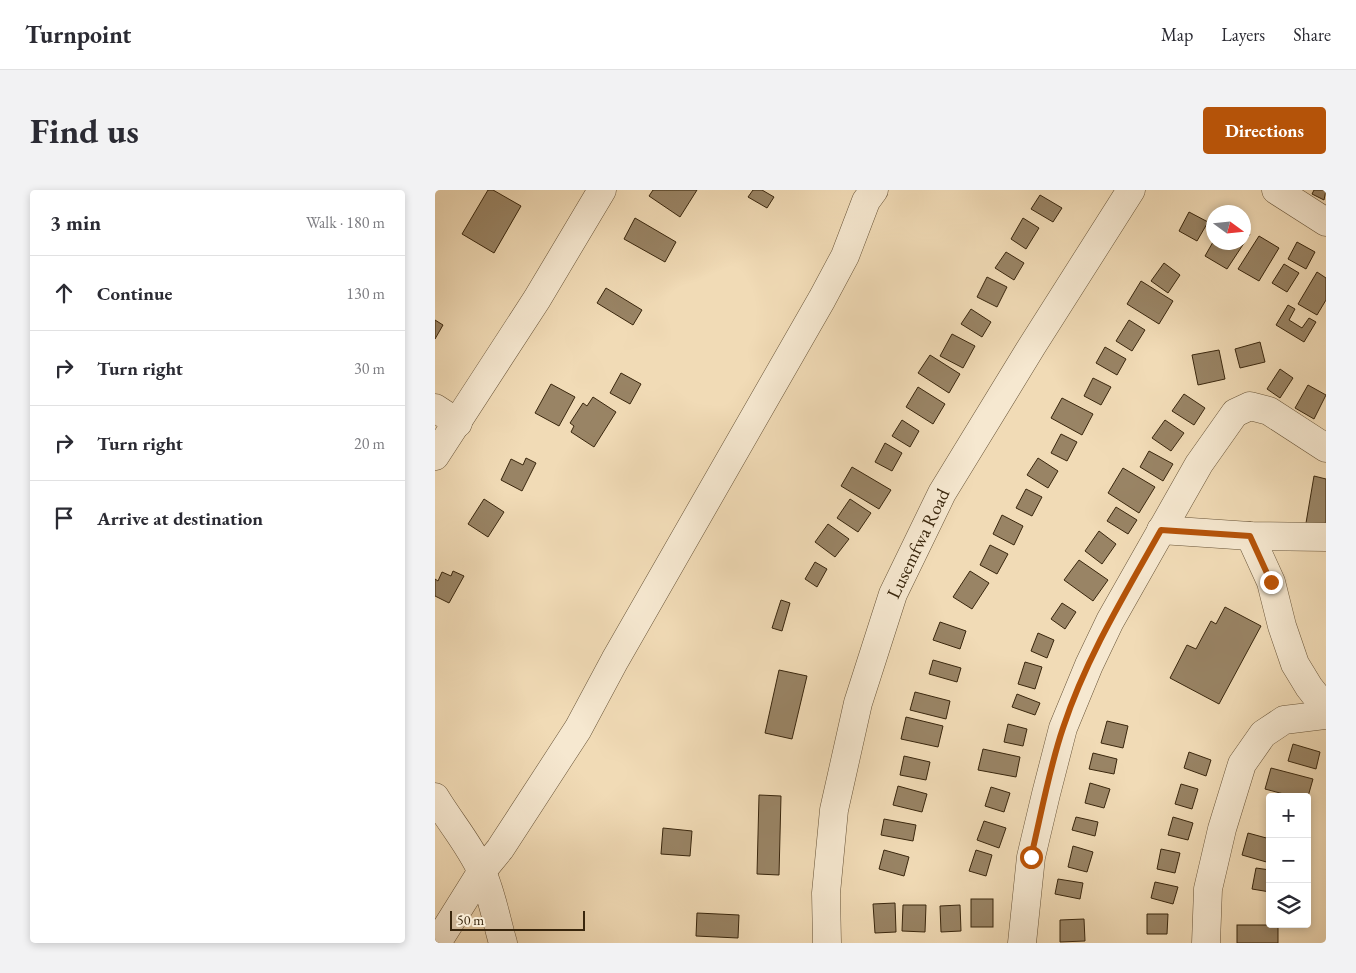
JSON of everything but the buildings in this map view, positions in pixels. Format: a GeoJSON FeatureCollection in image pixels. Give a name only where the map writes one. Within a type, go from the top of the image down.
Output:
{"type":"FeatureCollection","features":[{"type":"Feature","properties":{"kind":"street"},"geometry":{"type":"LineString","coordinates":[[435,456],[537,299],[602,190]]}},
{"type":"Feature","properties":{"kind":"street"},"geometry":{"type":"LineString","coordinates":[[437,943],[482,871],[505,842],[578,729],[822,299],[845,256],[866,201],[874,190]]}},
{"type":"Feature","properties":{"kind":"street"},"geometry":{"type":"LineString","coordinates":[[845,256],[872,224],[894,190]]}},
{"type":"Feature","properties":{"kind":"street","name":"Lusemfwa Road"},"geometry":{"type":"LineString","coordinates":[[827,943],[826,893],[834,810],[858,703],[893,594],[943,493],[1131,190]]}},
{"type":"Feature","properties":{"kind":"street"},"geometry":{"type":"LineString","coordinates":[[1276,190],[1326,222]]}},
{"type":"Feature","properties":{"kind":"street"},"geometry":{"type":"LineString","coordinates":[[1022,943],[1031,857],[1063,728],[1089,665],[1110,621],[1199,464],[1235,413],[1250,406],[1269,411],[1326,448]]}},
{"type":"Feature","properties":{"kind":"street"},"geometry":{"type":"LineString","coordinates":[[435,408],[457,423]]}},
{"type":"Feature","properties":{"kind":"street"},"geometry":{"type":"LineString","coordinates":[[1161,530],[1250,536],[1326,537]]}},
{"type":"Feature","properties":{"kind":"street"},"geometry":{"type":"LineString","coordinates":[[1250,536],[1271,582],[1282,626],[1295,664],[1309,687],[1326,709]]}},
{"type":"Feature","properties":{"kind":"street"},"geometry":{"type":"LineString","coordinates":[[1206,943],[1208,890],[1222,829],[1242,764],[1263,734],[1284,720],[1326,715]]}},
{"type":"Feature","properties":{"kind":"street"},"geometry":{"type":"LineString","coordinates":[[435,797],[448,819],[466,843],[482,871],[491,896],[503,943]]}},
{"type":"Feature","properties":{"kind":"route"},"geometry":{"type":"LineString","coordinates":[[1031,857],[1063,728],[1089,665],[1110,621],[1161,530],[1250,536],[1271,582]]}}]}
